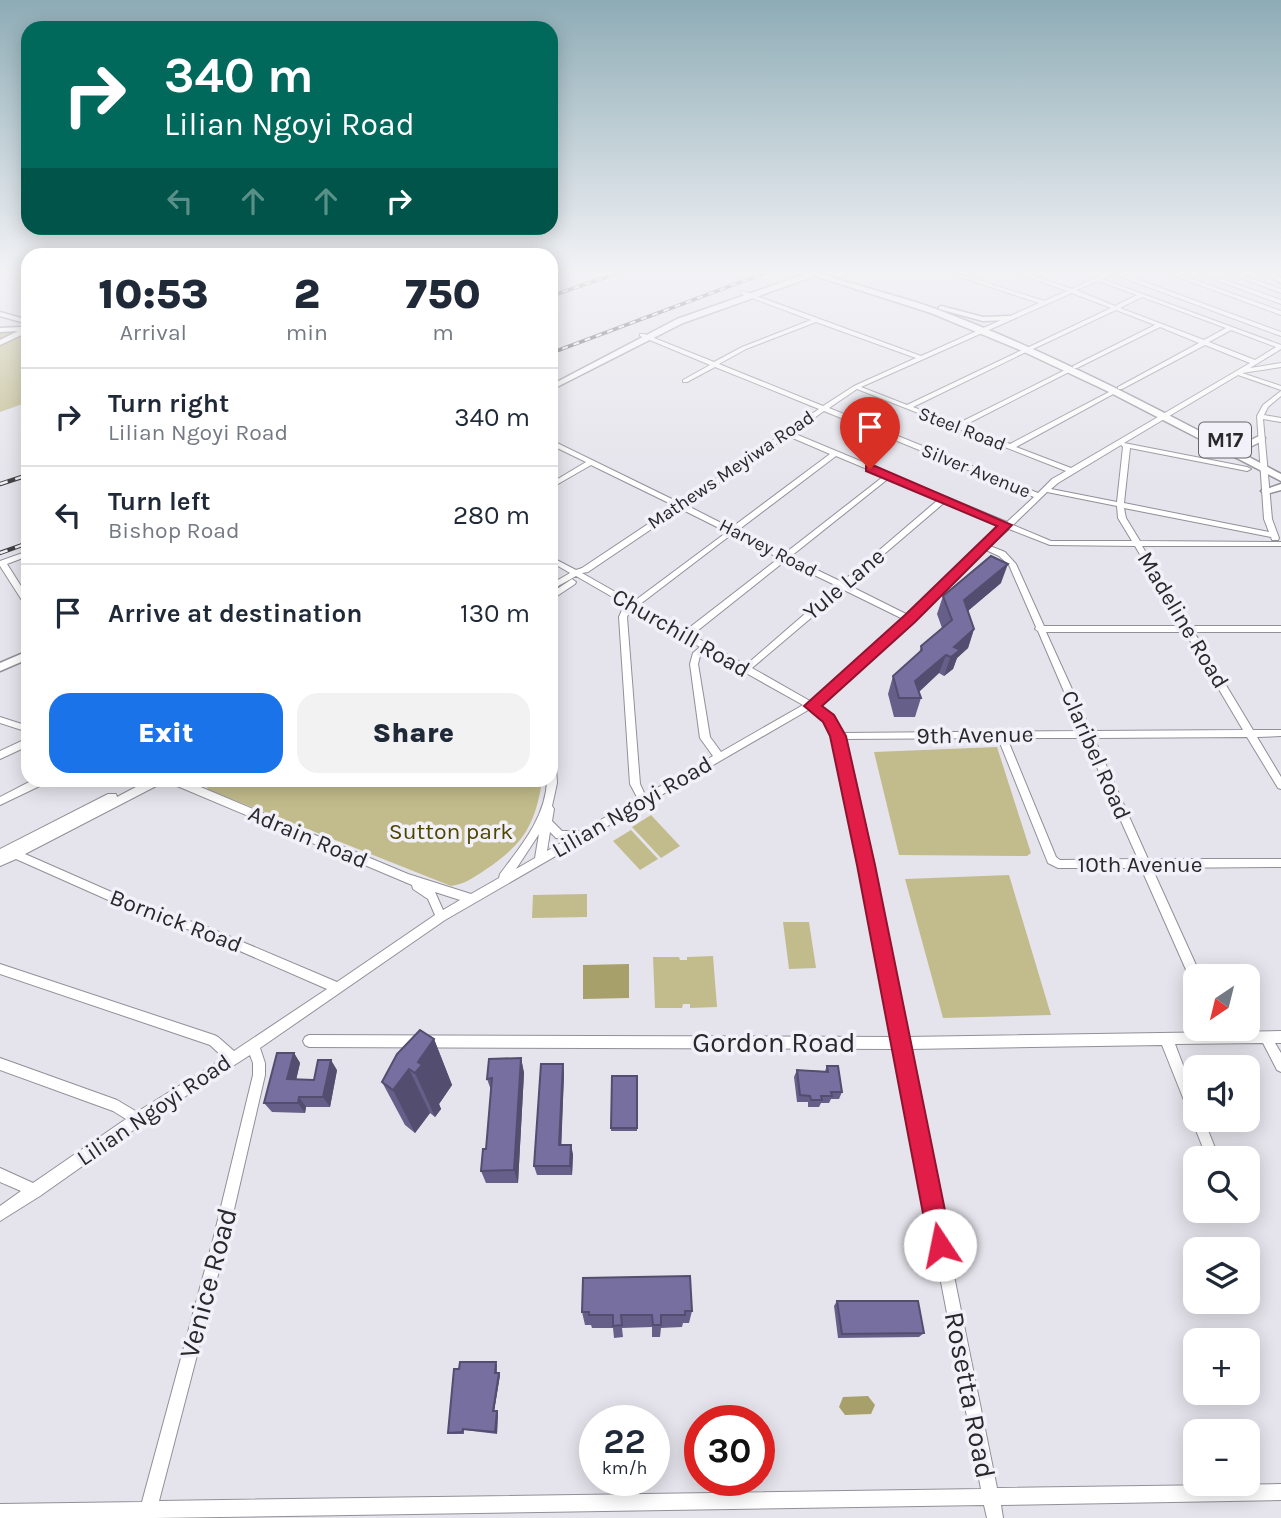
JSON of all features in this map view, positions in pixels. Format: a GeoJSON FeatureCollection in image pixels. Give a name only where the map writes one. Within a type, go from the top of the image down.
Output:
{"type":"FeatureCollection","features":[{"type":"Feature","properties":{"kind":"main road"},"geometry":{"type":"LineString","coordinates":[[558,379],[629,344]]}},
{"type":"Feature","properties":{"kind":"main road"},"geometry":{"type":"LineString","coordinates":[[558,384],[631,344]]}},
{"type":"Feature","properties":{"kind":"main road","name":"M17"},"geometry":{"type":"LineString","coordinates":[[1016,344],[1226,441],[1281,478]]}},
{"type":"Feature","properties":{"kind":"main road","name":"M17"},"geometry":{"type":"LineString","coordinates":[[1168,414],[1264,465],[1281,470]]}},
{"type":"Feature","properties":{"kind":"main road"},"geometry":{"type":"LineString","coordinates":[[1226,441],[1248,445],[1261,438]]}},
{"type":"Feature","properties":{"kind":"main road"},"geometry":{"type":"LineString","coordinates":[[1266,491],[1281,487]]}},
{"type":"Feature","properties":{"kind":"main road"},"geometry":{"type":"LineString","coordinates":[[0,659],[21,650]]}},
{"type":"Feature","properties":{"kind":"main road"},"geometry":{"type":"LineString","coordinates":[[0,667],[21,658]]}},
{"type":"Feature","properties":{"kind":"street","name":"Silver Avenue"},"geometry":{"type":"LineString","coordinates":[[665,344],[1042,493],[1273,534]]}},
{"type":"Feature","properties":{"kind":"street"},"geometry":{"type":"LineString","coordinates":[[685,381],[754,344]]}},
{"type":"Feature","properties":{"kind":"street"},"geometry":{"type":"LineString","coordinates":[[881,344],[921,358]]}},
{"type":"Feature","properties":{"kind":"street","name":"Mathews Meyiwa Road"},"geometry":{"type":"LineString","coordinates":[[558,591],[580,573],[856,387],[953,344]]}},
{"type":"Feature","properties":{"kind":"street"},"geometry":{"type":"LineString","coordinates":[[907,407],[1039,344]]}},
{"type":"Feature","properties":{"kind":"street"},"geometry":{"type":"LineString","coordinates":[[957,427],[1122,344]]}},
{"type":"Feature","properties":{"kind":"street"},"geometry":{"type":"LineString","coordinates":[[1010,447],[1201,344]]}},
{"type":"Feature","properties":{"kind":"street"},"geometry":{"type":"LineString","coordinates":[[1205,344],[1254,362]]}},
{"type":"Feature","properties":{"kind":"street"},"geometry":{"type":"LineString","coordinates":[[1281,348],[1278,358],[1281,365]]}},
{"type":"Feature","properties":{"kind":"street","name":"Lilian Ngoyi Road"},"geometry":{"type":"LineString","coordinates":[[0,1214],[137,1119],[253,1046],[441,917],[812,706],[826,696],[1006,525],[1069,470],[1124,444],[1168,414],[1281,348]]}},
{"type":"Feature","properties":{"kind":"street","name":"Lilian Ngoyi Road"},"geometry":{"type":"LineString","coordinates":[[1238,372],[1281,365]]}},
{"type":"Feature","properties":{"kind":"street"},"geometry":{"type":"LineString","coordinates":[[1238,372],[1280,389],[1260,416],[1268,519],[1280,545]]}},
{"type":"Feature","properties":{"kind":"street","name":"Steel Road"},"geometry":{"type":"LineString","coordinates":[[856,387],[1069,470]]}},
{"type":"Feature","properties":{"kind":"street"},"geometry":{"type":"LineString","coordinates":[[1260,416],[1281,420]]}},
{"type":"Feature","properties":{"kind":"street"},"geometry":{"type":"LineString","coordinates":[[787,433],[1051,543],[1280,545]]}},
{"type":"Feature","properties":{"kind":"street"},"geometry":{"type":"LineString","coordinates":[[1124,444],[1247,469]]}},
{"type":"Feature","properties":{"kind":"street","name":"Madeline Road"},"geometry":{"type":"LineString","coordinates":[[1124,444],[1120,505],[1122,518],[1281,785]]}},
{"type":"Feature","properties":{"kind":"street","name":"Harvey Road"},"geometry":{"type":"LineString","coordinates":[[558,445],[910,618]]}},
{"type":"Feature","properties":{"kind":"street"},"geometry":{"type":"LineString","coordinates":[[643,800],[635,784],[623,617],[631,605],[834,454]]}},
{"type":"Feature","properties":{"kind":"street"},"geometry":{"type":"LineString","coordinates":[[558,482],[592,462]]}},
{"type":"Feature","properties":{"kind":"street"},"geometry":{"type":"LineString","coordinates":[[686,635],[888,476]]}},
{"type":"Feature","properties":{"kind":"street","name":"Yule Lane"},"geometry":{"type":"LineString","coordinates":[[745,670],[944,499]]}},
{"type":"Feature","properties":{"kind":"street","name":"Claribel Road"},"geometry":{"type":"LineString","coordinates":[[983,547],[1002,554],[1012,564],[1189,964]]}},
{"type":"Feature","properties":{"kind":"street"},"geometry":{"type":"LineString","coordinates":[[21,557],[1,564],[21,591]]}},
{"type":"Feature","properties":{"kind":"street","name":"Churchill Road"},"geometry":{"type":"LineString","coordinates":[[558,562],[812,706]]}},
{"type":"Feature","properties":{"kind":"street","name":"Mathews Meyiwa Road"},"geometry":{"type":"LineString","coordinates":[[558,584],[580,573]]}},
{"type":"Feature","properties":{"kind":"street"},"geometry":{"type":"LineString","coordinates":[[1039,629],[1281,629]]}},
{"type":"Feature","properties":{"kind":"street"},"geometry":{"type":"LineString","coordinates":[[706,647],[696,655],[694,664],[705,738],[719,757]]}},
{"type":"Feature","properties":{"kind":"street","name":"Rosetta Road"},"geometry":{"type":"LineString","coordinates":[[812,706],[828,719],[838,736],[995,1518]]}},
{"type":"Feature","properties":{"kind":"street"},"geometry":{"type":"LineString","coordinates":[[0,720],[21,727]]}},
{"type":"Feature","properties":{"kind":"street","name":"9th Avenue"},"geometry":{"type":"LineString","coordinates":[[838,736],[1281,733]]}},
{"type":"Feature","properties":{"kind":"street","name":"10th Avenue"},"geometry":{"type":"LineString","coordinates":[[1000,734],[1052,860],[1065,865],[1281,863]]}},
{"type":"Feature","properties":{"kind":"street"},"geometry":{"type":"LineString","coordinates":[[0,755],[21,745]]}},
{"type":"Feature","properties":{"kind":"street"},"geometry":{"type":"LineString","coordinates":[[0,801],[29,787]]}},
{"type":"Feature","properties":{"kind":"street"},"geometry":{"type":"LineString","coordinates":[[0,854],[131,787]]}},
{"type":"Feature","properties":{"kind":"street"},"geometry":{"type":"LineString","coordinates":[[0,862],[145,787]]}},
{"type":"Feature","properties":{"kind":"street","name":"Adrain Road"},"geometry":{"type":"LineString","coordinates":[[190,787],[405,878],[471,899]]}},
{"type":"Feature","properties":{"kind":"street"},"geometry":{"type":"LineString","coordinates":[[540,859],[552,787]]}},
{"type":"Feature","properties":{"kind":"street"},"geometry":{"type":"LineString","coordinates":[[501,881],[531,839],[550,801]]}},
{"type":"Feature","properties":{"kind":"street"},"geometry":{"type":"LineString","coordinates":[[548,823],[560,835],[584,835]]}},
{"type":"Feature","properties":{"kind":"street","name":"Bornick Road"},"geometry":{"type":"LineString","coordinates":[[15,854],[155,916],[197,927],[338,988]]}},
{"type":"Feature","properties":{"kind":"street","name":"Adrain Road"},"geometry":{"type":"LineString","coordinates":[[405,878],[432,896],[441,917]]}},
{"type":"Feature","properties":{"kind":"street"},"geometry":{"type":"LineString","coordinates":[[0,969],[214,1041],[233,1058]]}},
{"type":"Feature","properties":{"kind":"street","name":"Gordon Road"},"geometry":{"type":"LineString","coordinates":[[309,1041],[900,1043],[1183,1036]]}},
{"type":"Feature","properties":{"kind":"street","name":"Gordon Road"},"geometry":{"type":"LineString","coordinates":[[1260,1036],[1281,1037]]}},
{"type":"Feature","properties":{"kind":"street"},"geometry":{"type":"LineString","coordinates":[[1266,1037],[1281,1066]]}},
{"type":"Feature","properties":{"kind":"street"},"geometry":{"type":"LineString","coordinates":[[1166,1038],[1183,1082]]}},
{"type":"Feature","properties":{"kind":"street","name":"Venice Road"},"geometry":{"type":"LineString","coordinates":[[147,1514],[220,1240],[257,1083],[259,1063],[253,1046]]}},
{"type":"Feature","properties":{"kind":"street"},"geometry":{"type":"LineString","coordinates":[[0,1064],[117,1106],[137,1119]]}},
{"type":"Feature","properties":{"kind":"street"},"geometry":{"type":"LineString","coordinates":[[0,1175],[35,1191]]}},
{"type":"Feature","properties":{"kind":"street"},"geometry":{"type":"LineString","coordinates":[[0,1512],[147,1514],[1281,1492]]}},
{"type":"Feature","properties":{"kind":"green space"},"geometry":{"type":"Polygon","coordinates":[[[0,344],[21,344],[21,404],[0,412],[0,344]]]}},
{"type":"Feature","properties":{"kind":"green space"},"geometry":{"type":"Polygon","coordinates":[[[997,747],[1031,853],[1027,856],[899,855],[874,752],[997,747]]]}},
{"type":"Feature","properties":{"kind":"green space","name":"Sutton park"},"geometry":{"type":"Polygon","coordinates":[[[207,787],[541,787],[531,823],[509,852],[477,876],[451,886],[207,787]]]}},
{"type":"Feature","properties":{"kind":"green space"},"geometry":{"type":"Polygon","coordinates":[[[651,815],[680,846],[661,858],[632,827],[651,815]]]}},
{"type":"Feature","properties":{"kind":"green space"},"geometry":{"type":"Polygon","coordinates":[[[631,830],[658,859],[640,870],[613,841],[631,830]]]}},
{"type":"Feature","properties":{"kind":"green space"},"geometry":{"type":"Polygon","coordinates":[[[1009,875],[1051,1015],[943,1018],[905,879],[1009,875]]]}},
{"type":"Feature","properties":{"kind":"green space"},"geometry":{"type":"Polygon","coordinates":[[[587,894],[587,917],[532,918],[533,895],[587,894]]]}},
{"type":"Feature","properties":{"kind":"green space"},"geometry":{"type":"Polygon","coordinates":[[[783,922],[809,922],[816,968],[789,969],[783,922]]]}},
{"type":"Feature","properties":{"kind":"green space"},"geometry":{"type":"Polygon","coordinates":[[[713,956],[717,1007],[690,1008],[690,1004],[683,1004],[682,1008],[655,1008],[653,957],[679,957],[680,960],[687,960],[687,957],[713,956]]]}},
{"type":"Feature","properties":{"kind":"shaded area"},"geometry":{"type":"Polygon","coordinates":[[[629,964],[629,998],[583,999],[583,965],[629,964]]]}},
{"type":"Feature","properties":{"kind":"shaded area"},"geometry":{"type":"Polygon","coordinates":[[[868,1396],[875,1405],[871,1414],[845,1415],[839,1407],[843,1397],[868,1396]]]}},
{"type":"Feature","properties":{"kind":"building"},"geometry":{"type":"Polygon","coordinates":[[[991,556],[1008,564],[964,600],[974,629],[954,647],[960,650],[951,657],[946,655],[915,681],[921,698],[899,698],[893,676],[922,650],[921,646],[952,620],[943,596],[991,556]]]}},
{"type":"Feature","properties":{"kind":"building"},"geometry":{"type":"Polygon","coordinates":[[[420,1030],[434,1039],[418,1062],[422,1065],[415,1073],[409,1069],[393,1090],[382,1082],[397,1054],[420,1030]]]}},
{"type":"Feature","properties":{"kind":"building"},"geometry":{"type":"Polygon","coordinates":[[[277,1053],[294,1053],[287,1079],[314,1080],[318,1060],[331,1060],[323,1097],[299,1097],[298,1103],[264,1103],[277,1053]]]}},
{"type":"Feature","properties":{"kind":"building"},"geometry":{"type":"Polygon","coordinates":[[[521,1058],[514,1170],[481,1171],[483,1149],[486,1149],[492,1078],[487,1079],[489,1059],[521,1058]]]}},
{"type":"Feature","properties":{"kind":"building"},"geometry":{"type":"Polygon","coordinates":[[[541,1064],[563,1064],[559,1145],[571,1145],[570,1166],[534,1166],[541,1064]]]}},
{"type":"Feature","properties":{"kind":"building"},"geometry":{"type":"Polygon","coordinates":[[[827,1066],[838,1066],[842,1092],[821,1096],[822,1100],[811,1100],[810,1096],[800,1095],[797,1070],[828,1072],[827,1066]]]}},
{"type":"Feature","properties":{"kind":"building"},"geometry":{"type":"Polygon","coordinates":[[[612,1076],[637,1076],[637,1128],[611,1128],[612,1076]]]}},
{"type":"Feature","properties":{"kind":"building"},"geometry":{"type":"Polygon","coordinates":[[[690,1276],[692,1311],[685,1311],[685,1315],[661,1315],[661,1325],[653,1325],[652,1315],[621,1315],[622,1325],[613,1326],[613,1315],[589,1315],[589,1312],[582,1312],[583,1278],[690,1276]]]}},
{"type":"Feature","properties":{"kind":"building"},"geometry":{"type":"Polygon","coordinates":[[[837,1301],[918,1301],[924,1333],[842,1334],[837,1301]]]}},
{"type":"Feature","properties":{"kind":"building"},"geometry":{"type":"Polygon","coordinates":[[[460,1362],[496,1362],[495,1373],[499,1373],[493,1411],[497,1411],[495,1432],[463,1429],[462,1432],[448,1433],[454,1369],[459,1369],[460,1362]]]}},
{"type":"Feature","properties":{"kind":"railway"},"geometry":{"type":"LineString","coordinates":[[558,350],[576,344]]}},
{"type":"Feature","properties":{"kind":"railway"},"geometry":{"type":"LineString","coordinates":[[0,484],[21,477]]}},
{"type":"Feature","properties":{"kind":"railway"},"geometry":{"type":"LineString","coordinates":[[0,553],[21,546]]}},
{"type":"Feature","properties":{"kind":"route"},"geometry":{"type":"LineString","coordinates":[[870,469],[1006,525],[910,618],[812,706],[824,714],[838,736],[866,865],[940,1245]]}}]}
